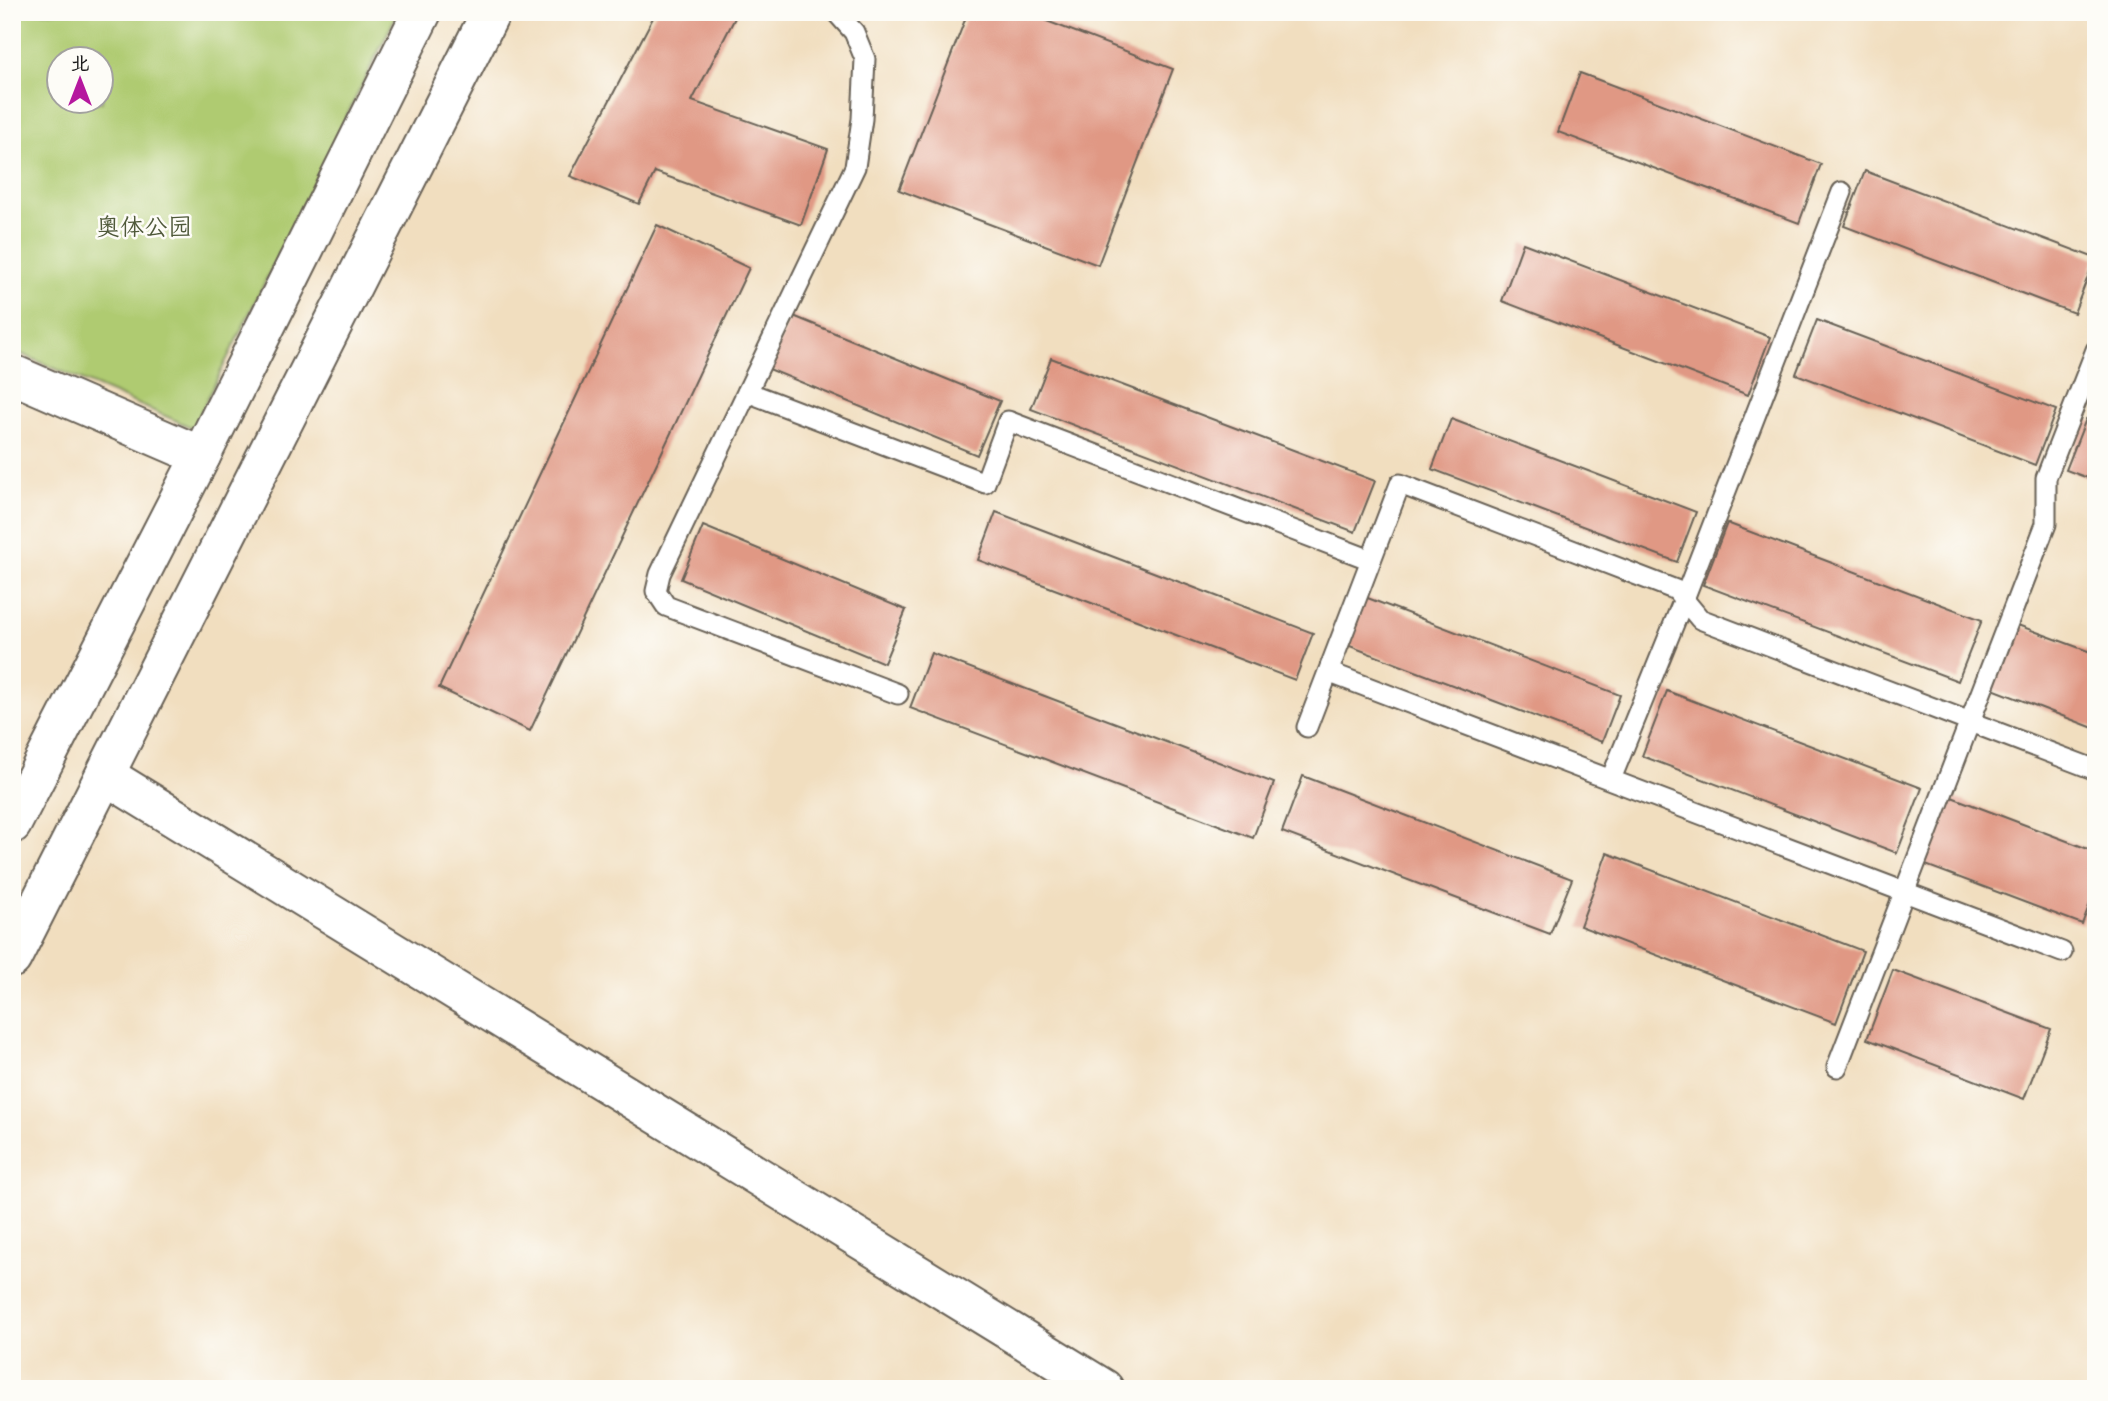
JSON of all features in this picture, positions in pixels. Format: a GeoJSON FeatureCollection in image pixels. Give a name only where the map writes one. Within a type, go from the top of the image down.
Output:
{"type":"FeatureCollection","features":[{"type":"Feature","properties":{"kind":"main road"},"geometry":{"type":"LineString","coordinates":[[12,824],[201,456],[422,12]]}},
{"type":"Feature","properties":{"kind":"main road"},"geometry":{"type":"LineString","coordinates":[[12,958],[491,12]]}},
{"type":"Feature","properties":{"kind":"main road"},"geometry":{"type":"LineString","coordinates":[[12,374],[201,456]]}},
{"type":"Feature","properties":{"kind":"main road"},"geometry":{"type":"LineString","coordinates":[[105,775],[1104,1389]]}},
{"type":"Feature","properties":{"kind":"lane"},"geometry":{"type":"LineString","coordinates":[[836,12],[854,32],[865,59],[862,119],[855,167],[660,574],[656,591],[666,606],[898,694]]}},
{"type":"Feature","properties":{"kind":"lane"},"geometry":{"type":"LineString","coordinates":[[1611,779],[1842,192]]}},
{"type":"Feature","properties":{"kind":"lane"},"geometry":{"type":"LineString","coordinates":[[1837,1067],[2046,524],[2046,478],[2096,350]]}},
{"type":"Feature","properties":{"kind":"lane"},"geometry":{"type":"LineString","coordinates":[[747,392],[985,482],[1008,421],[1371,560]]}},
{"type":"Feature","properties":{"kind":"lane"},"geometry":{"type":"LineString","coordinates":[[1307,727],[1400,484],[1676,590],[1700,619],[2096,770]]}},
{"type":"Feature","properties":{"kind":"lane"},"geometry":{"type":"LineString","coordinates":[[1328,672],[2062,952]]}},
{"type":"Feature","properties":{"kind":"green space","name":"奥体公园"},"geometry":{"type":"Polygon","coordinates":[[[12,12],[398,12],[193,428],[12,350],[12,12]]]}},
{"type":"Feature","properties":{"kind":"building"},"geometry":{"type":"Polygon","coordinates":[[[656,12],[738,12],[692,101],[828,149],[801,225],[655,172],[639,204],[570,176],[656,12]]]}},
{"type":"Feature","properties":{"kind":"building"},"geometry":{"type":"Polygon","coordinates":[[[968,12],[1023,12],[1173,69],[1098,265],[899,190],[968,12]]]}},
{"type":"Feature","properties":{"kind":"building"},"geometry":{"type":"Polygon","coordinates":[[[1580,73],[1821,164],[1799,223],[1558,132],[1580,73]]]}},
{"type":"Feature","properties":{"kind":"building"},"geometry":{"type":"Polygon","coordinates":[[[1865,171],[2095,258],[2074,313],[1844,226],[1865,171]]]}},
{"type":"Feature","properties":{"kind":"building"},"geometry":{"type":"Polygon","coordinates":[[[657,225],[749,268],[530,731],[439,688],[657,225]]]}},
{"type":"Feature","properties":{"kind":"building"},"geometry":{"type":"Polygon","coordinates":[[[1523,243],[1770,337],[1748,395],[1502,301],[1523,243]]]}},
{"type":"Feature","properties":{"kind":"building"},"geometry":{"type":"Polygon","coordinates":[[[791,315],[1000,401],[977,455],[769,369],[791,315]]]}},
{"type":"Feature","properties":{"kind":"building"},"geometry":{"type":"Polygon","coordinates":[[[1817,320],[2056,410],[2035,465],[1796,374],[1817,320]]]}},
{"type":"Feature","properties":{"kind":"building"},"geometry":{"type":"Polygon","coordinates":[[[1051,358],[1375,481],[1355,532],[1031,409],[1051,358]]]}},
{"type":"Feature","properties":{"kind":"building"},"geometry":{"type":"Polygon","coordinates":[[[1451,419],[1696,512],[1677,562],[1432,469],[1451,419]]]}},
{"type":"Feature","properties":{"kind":"building"},"geometry":{"type":"Polygon","coordinates":[[[2086,419],[2096,423],[2096,481],[2066,470],[2086,419]]]}},
{"type":"Feature","properties":{"kind":"building"},"geometry":{"type":"Polygon","coordinates":[[[996,512],[1313,633],[1295,680],[978,560],[996,512]]]}},
{"type":"Feature","properties":{"kind":"building"},"geometry":{"type":"Polygon","coordinates":[[[1727,523],[1982,620],[1958,681],[1703,585],[1727,523]]]}},
{"type":"Feature","properties":{"kind":"building"},"geometry":{"type":"Polygon","coordinates":[[[703,526],[906,610],[884,663],[681,579],[703,526]]]}},
{"type":"Feature","properties":{"kind":"building"},"geometry":{"type":"Polygon","coordinates":[[[1365,597],[1620,695],[1602,742],[1347,645],[1365,597]]]}},
{"type":"Feature","properties":{"kind":"building"},"geometry":{"type":"Polygon","coordinates":[[[2015,624],[2096,654],[2096,729],[1990,688],[2015,624]]]}},
{"type":"Feature","properties":{"kind":"building"},"geometry":{"type":"Polygon","coordinates":[[[931,653],[1274,783],[1253,838],[910,708],[931,653]]]}},
{"type":"Feature","properties":{"kind":"building"},"geometry":{"type":"Polygon","coordinates":[[[1667,691],[1922,788],[1897,853],[1642,756],[1667,691]]]}},
{"type":"Feature","properties":{"kind":"building"},"geometry":{"type":"Polygon","coordinates":[[[1303,776],[1572,879],[1550,934],[1282,832],[1303,776]]]}},
{"type":"Feature","properties":{"kind":"building"},"geometry":{"type":"Polygon","coordinates":[[[1949,796],[2096,852],[2096,888],[2082,924],[1923,864],[1949,796]]]}},
{"type":"Feature","properties":{"kind":"building"},"geometry":{"type":"Polygon","coordinates":[[[1607,853],[1863,951],[1836,1023],[1580,926],[1607,853]]]}},
{"type":"Feature","properties":{"kind":"building"},"geometry":{"type":"Polygon","coordinates":[[[1893,970],[2051,1029],[2024,1099],[1867,1039],[1893,970]]]}}]}
